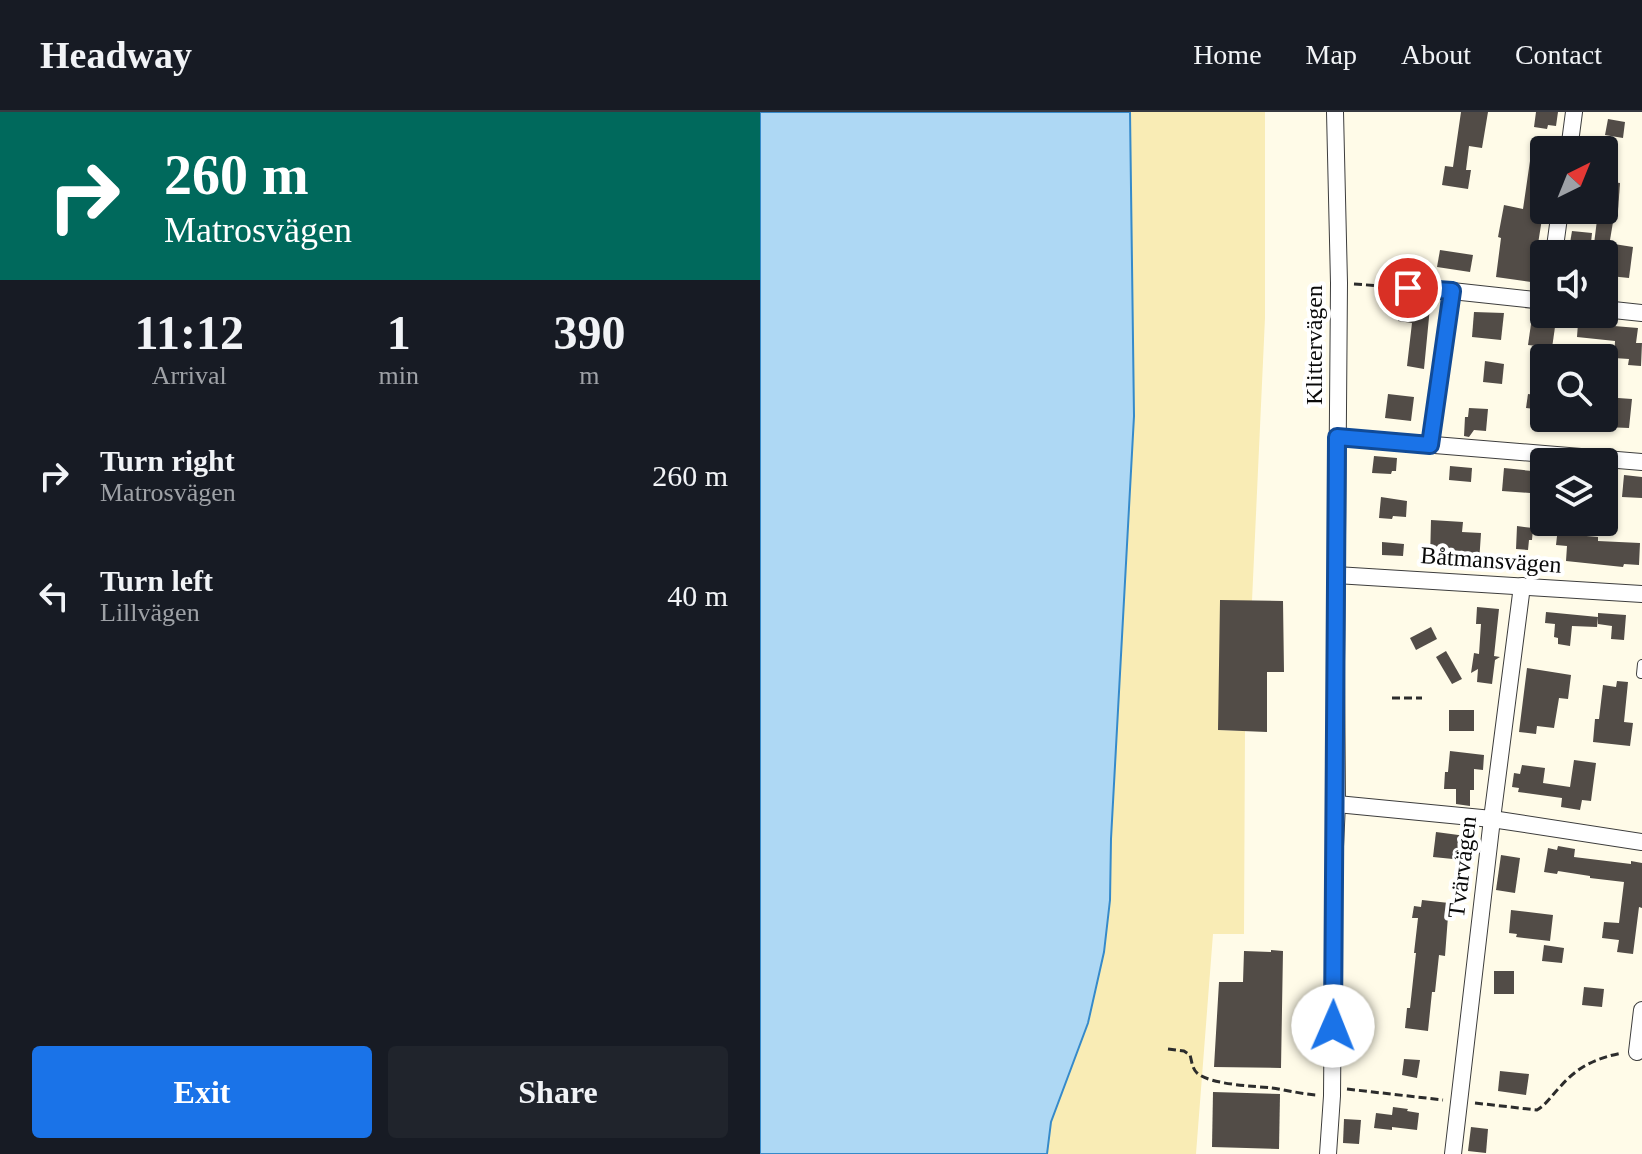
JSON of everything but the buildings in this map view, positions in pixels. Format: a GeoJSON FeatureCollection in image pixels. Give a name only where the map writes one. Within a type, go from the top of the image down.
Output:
{"type":"FeatureCollection","features":[{"type":"Feature","properties":{"kind":"street","name":"Klittervägen"},"geometry":{"type":"LineString","coordinates":[[1328,1154],[1332,1092],[1337,804],[1339,283],[1335,112]]}},
{"type":"Feature","properties":{"kind":"street"},"geometry":{"type":"LineString","coordinates":[[1571,136],[1574,112]]}},
{"type":"Feature","properties":{"kind":"street"},"geometry":{"type":"LineString","coordinates":[[1408,288],[1530,299]]}},
{"type":"Feature","properties":{"kind":"street"},"geometry":{"type":"LineString","coordinates":[[1430,445],[1452,291]]}},
{"type":"Feature","properties":{"kind":"street"},"geometry":{"type":"LineString","coordinates":[[1618,310],[1642,313]]}},
{"type":"Feature","properties":{"kind":"street"},"geometry":{"type":"LineString","coordinates":[[1337,437],[1642,462]]}},
{"type":"Feature","properties":{"kind":"street","name":"Båtmansvägen"},"geometry":{"type":"LineString","coordinates":[[1336,575],[1642,594]]}},
{"type":"Feature","properties":{"kind":"street","name":"Tvärvägen"},"geometry":{"type":"LineString","coordinates":[[1453,1154],[1522,586]]}},
{"type":"Feature","properties":{"kind":"street"},"geometry":{"type":"LineString","coordinates":[[1337,804],[1492,819],[1642,842]]}},
{"type":"Feature","properties":{"kind":"street"},"geometry":{"type":"LineString","coordinates":[[1637,1052],[1642,1010]]}},
{"type":"Feature","properties":{"kind":"path"},"geometry":{"type":"LineString","coordinates":[[1339,283],[1408,288]]}},
{"type":"Feature","properties":{"kind":"path"},"geometry":{"type":"LineString","coordinates":[[1392,698],[1422,698]]}},
{"type":"Feature","properties":{"kind":"path"},"geometry":{"type":"LineString","coordinates":[[1168,1049],[1190,1055],[1193,1067],[1204,1077],[1240,1086],[1275,1088],[1299,1094],[1332,1092],[1537,1110],[1581,1067],[1611,1056],[1637,1052]]}},
{"type":"Feature","properties":{"kind":"sand"},"geometry":{"type":"Polygon","coordinates":[[[1130,112],[1265,112],[1265,318],[1252,601],[1219,730],[1245,731],[1244,934],[1213,934],[1196,1154],[1047,1154],[1051,1122],[1088,1023],[1104,952],[1110,900],[1134,416],[1130,112]]]}},
{"type":"Feature","properties":{"kind":"water"},"geometry":{"type":"Polygon","coordinates":[[[760,112],[1130,112],[1134,416],[1110,900],[1104,952],[1088,1023],[1051,1122],[1047,1154],[760,1154],[760,112]]]}},
{"type":"Feature","properties":{"kind":"route"},"geometry":{"type":"LineString","coordinates":[[1333,1026],[1337,804],[1337,437],[1430,445],[1452,291],[1408,288]]}}]}
